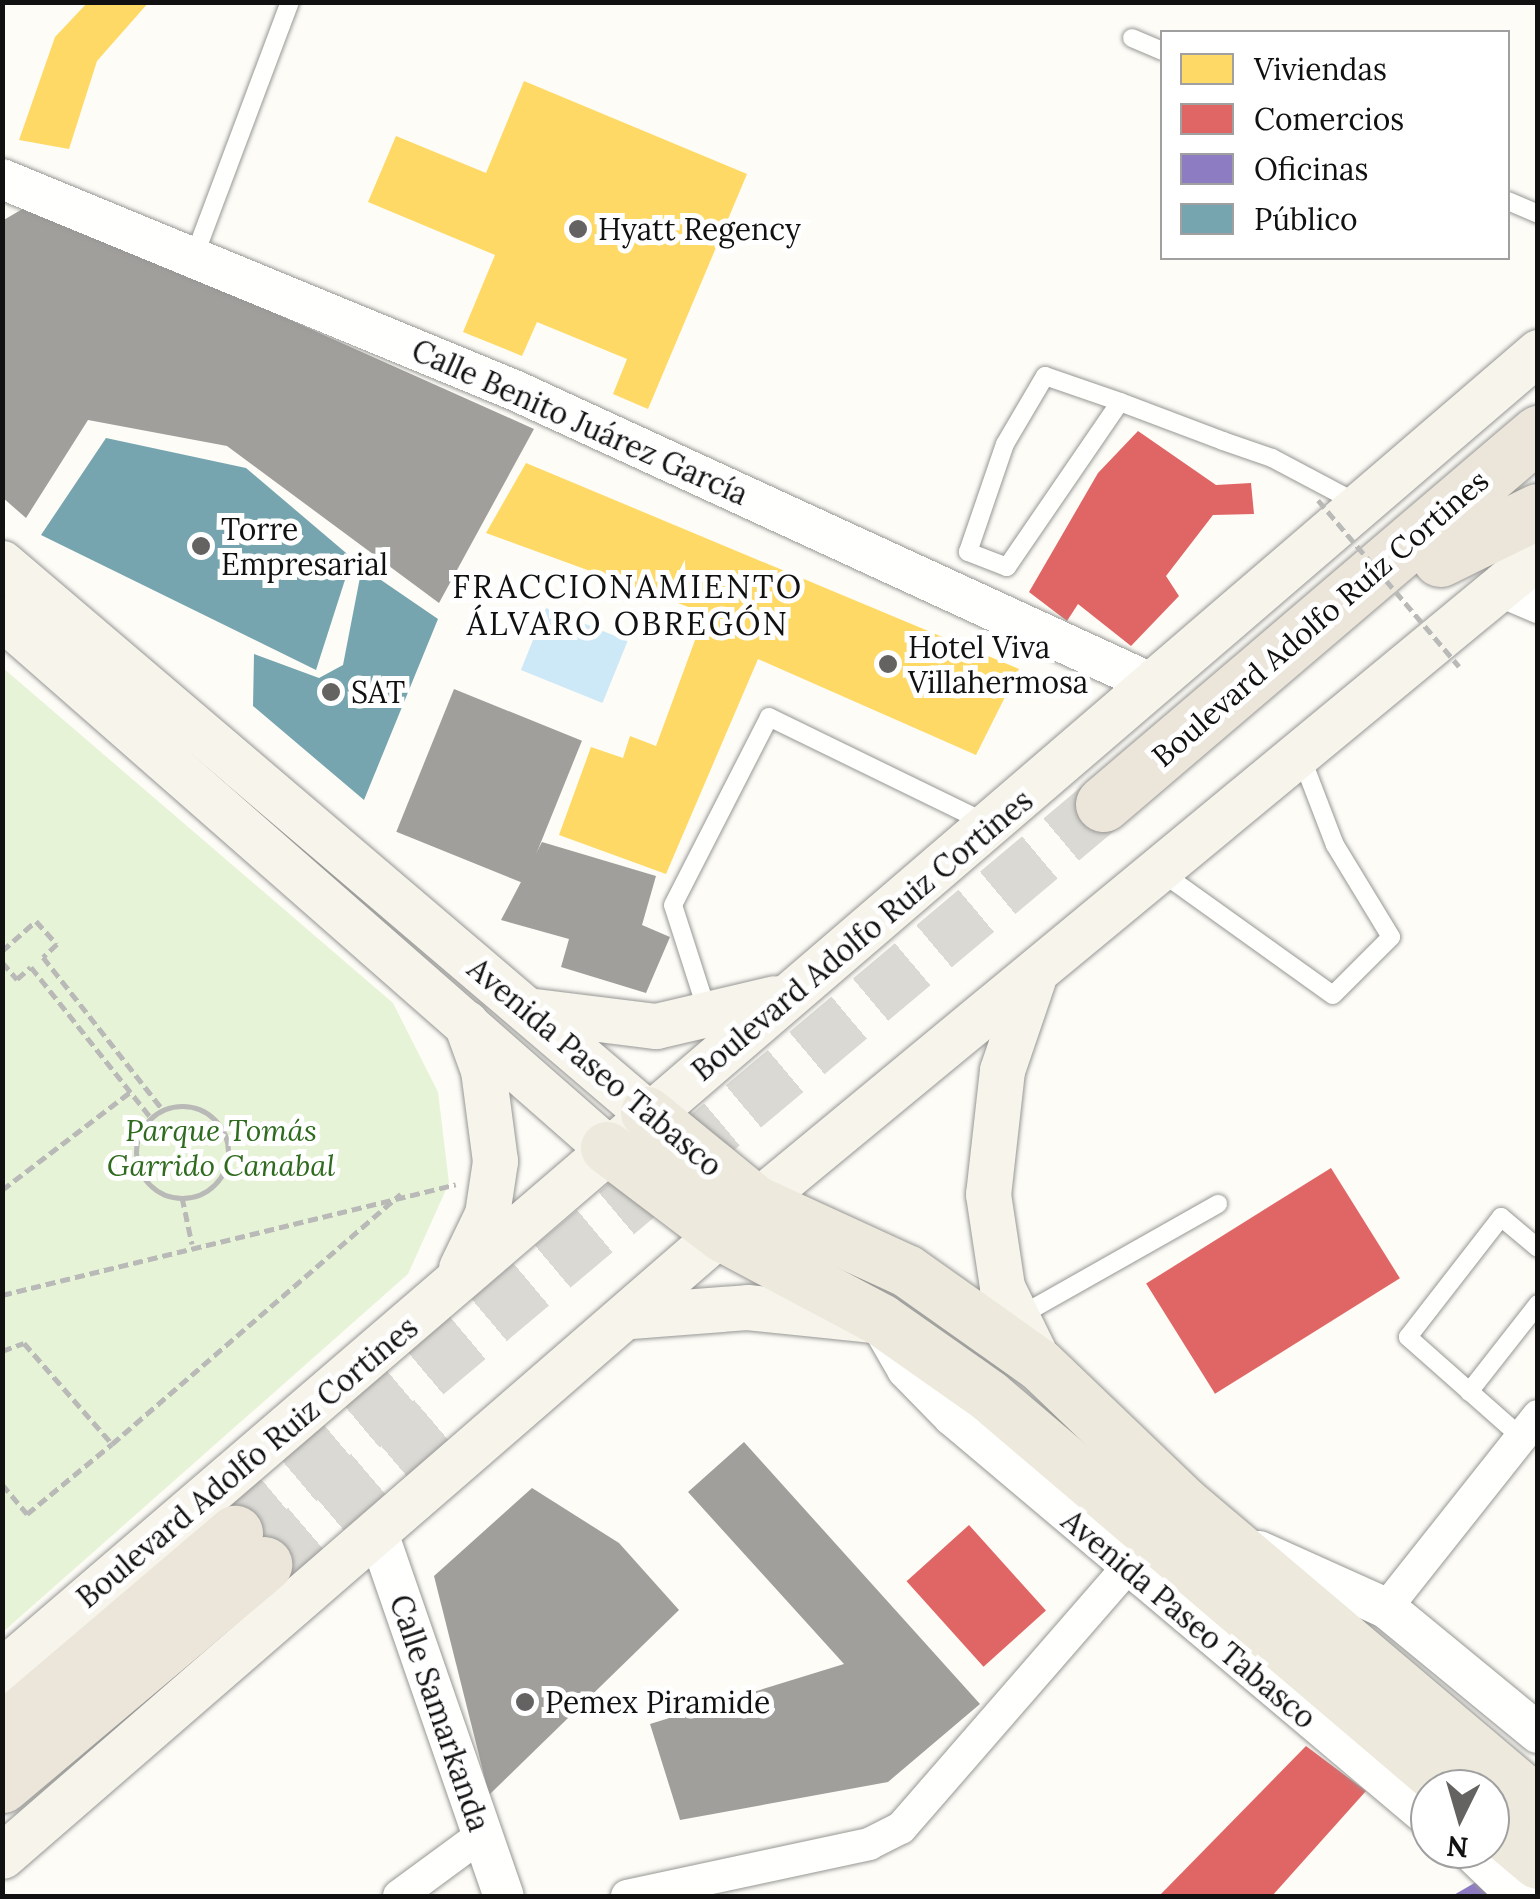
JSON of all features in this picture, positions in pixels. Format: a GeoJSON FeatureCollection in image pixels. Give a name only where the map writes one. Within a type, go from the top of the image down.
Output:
{"type":"FeatureCollection","features":[{"type":"Feature","properties":{"kind":"highway","name":"Boulevard Adolfo Ruíz Cortines"},"geometry":{"type":"LineString","coordinates":[[1538,432],[1106,822],[1440,558],[1538,475]]}},
{"type":"Feature","properties":{"kind":"highway"},"geometry":{"type":"LineString","coordinates":[[1440,558],[1538,511]]}},
{"type":"Feature","properties":{"kind":"highway"},"geometry":{"type":"LineString","coordinates":[[2,1731],[249,1549],[2,1785]]}},
{"type":"Feature","properties":{"kind":"main road","name":"Boulevard Adolfo Ruiz Cortines"},"geometry":{"type":"LineString","coordinates":[[2,1671],[450,1290],[647,1113],[801,990],[993,827],[1153,684],[1338,502],[1538,352]]}},
{"type":"Feature","properties":{"kind":"main road"},"geometry":{"type":"LineString","coordinates":[[2,1856],[740,1219],[1538,556]]}},
{"type":"Feature","properties":{"kind":"main road","name":"Avenida Paseo Tabasco"},"geometry":{"type":"LineString","coordinates":[[2,562],[647,1113],[740,1219],[907,1270],[998,1316],[1040,1365],[1214,1529],[1538,1802]]}},
{"type":"Feature","properties":{"kind":"main road","name":"Avenida Paseo Tabasco"},"geometry":{"type":"LineString","coordinates":[[2,617],[607,1148],[740,1219],[990,1396],[1427,1769]]}},
{"type":"Feature","properties":{"kind":"main road"},"geometry":{"type":"LineString","coordinates":[[998,1316],[989,1164],[1007,1046],[1037,972]]}},
{"type":"Feature","properties":{"kind":"main road"},"geometry":{"type":"LineString","coordinates":[[521,1006],[608,1026],[709,1018],[801,990]]}},
{"type":"Feature","properties":{"kind":"main road"},"geometry":{"type":"LineString","coordinates":[[450,1290],[494,1187],[485,1082],[465,1021]]}},
{"type":"Feature","properties":{"kind":"main road"},"geometry":{"type":"LineString","coordinates":[[631,1316],[746,1307],[881,1320]]}},
{"type":"Feature","properties":{"kind":"main road"},"geometry":{"type":"LineString","coordinates":[[1510,1840],[1538,1863]]}},
{"type":"Feature","properties":{"kind":"street","name":"Calle Benito Juárez García"},"geometry":{"type":"LineString","coordinates":[[2,179],[595,426],[1153,684]]}},
{"type":"Feature","properties":{"kind":"street"},"geometry":{"type":"LineString","coordinates":[[1496,590],[1538,607]]}},
{"type":"Feature","properties":{"kind":"street","name":"Avenida Paseo Tabasco"},"geometry":{"type":"LineString","coordinates":[[881,1320],[907,1370],[953,1416],[1126,1570],[1410,1802]]}},
{"type":"Feature","properties":{"kind":"street"},"geometry":{"type":"LineString","coordinates":[[1386,1608],[1529,1427]]}},
{"type":"Feature","properties":{"kind":"street","name":"Avenida Paseo Tabasco"},"geometry":{"type":"LineString","coordinates":[[1214,1529],[1386,1608],[1538,1733]]}},
{"type":"Feature","properties":{"kind":"street","name":"Calle Samarkanda"},"geometry":{"type":"LineString","coordinates":[[377,1530],[504,1896]]}},
{"type":"Feature","properties":{"kind":"street"},"geometry":{"type":"LineString","coordinates":[[626,1896],[869,1844],[901,1828],[1126,1570]]}},
{"type":"Feature","properties":{"kind":"street"},"geometry":{"type":"LineString","coordinates":[[399,1896],[482,1834]]}},
{"type":"Feature","properties":{"kind":"street"},"geometry":{"type":"LineString","coordinates":[[1490,1869],[1518,1896]]}},
{"type":"Feature","properties":{"kind":"lane"},"geometry":{"type":"LineString","coordinates":[[194,258],[290,2]]}},
{"type":"Feature","properties":{"kind":"lane"},"geometry":{"type":"LineString","coordinates":[[1132,38],[1160,50]]}},
{"type":"Feature","properties":{"kind":"lane"},"geometry":{"type":"LineString","coordinates":[[1510,201],[1538,214]]}},
{"type":"Feature","properties":{"kind":"lane"},"geometry":{"type":"LineString","coordinates":[[1120,402],[1007,567],[968,552],[1005,444],[1045,376],[1120,402],[1272,458],[1338,502]]}},
{"type":"Feature","properties":{"kind":"lane"},"geometry":{"type":"LineString","coordinates":[[709,1018],[673,906],[769,717],[993,827]]}},
{"type":"Feature","properties":{"kind":"lane"},"geometry":{"type":"LineString","coordinates":[[1159,871],[1333,994],[1391,937],[1335,845],[1300,753]]}},
{"type":"Feature","properties":{"kind":"lane"},"geometry":{"type":"LineString","coordinates":[[998,1316],[1218,1204]]}},
{"type":"Feature","properties":{"kind":"lane"},"geometry":{"type":"LineString","coordinates":[[1529,1427],[1469,1392],[1408,1336],[1502,1217],[1538,1248]]}},
{"type":"Feature","properties":{"kind":"lane"},"geometry":{"type":"LineString","coordinates":[[1469,1392],[1538,1304]]}},
{"type":"Feature","properties":{"kind":"path"},"geometry":{"type":"LineString","coordinates":[[1338,502],[1459,666]]}},
{"type":"Feature","properties":{"kind":"path"},"geometry":{"type":"LineString","coordinates":[[2,951],[36,921],[58,944],[44,957],[162,1110]]}},
{"type":"Feature","properties":{"kind":"path"},"geometry":{"type":"LineString","coordinates":[[4,967],[17,979],[31,966],[151,1118]]}},
{"type":"Feature","properties":{"kind":"path"},"geometry":{"type":"LineString","coordinates":[[2,1190],[130,1092]]}},
{"type":"Feature","properties":{"kind":"path"},"geometry":{"type":"LineString","coordinates":[[182,1197],[218,1180],[227,1142],[202,1110],[162,1110],[151,1118],[137,1144],[141,1172],[182,1197],[192,1244]]}},
{"type":"Feature","properties":{"kind":"path"},"geometry":{"type":"LineString","coordinates":[[2,1295],[192,1244],[449,1183],[494,1187]]}},
{"type":"Feature","properties":{"kind":"path"},"geometry":{"type":"LineString","coordinates":[[2,1484],[27,1514],[402,1194]]}},
{"type":"Feature","properties":{"kind":"path"},"geometry":{"type":"LineString","coordinates":[[4,1356],[24,1342],[112,1444]]}},
{"type":"Feature","properties":{"kind":"green space","name":"Parque Tomás Garrido Canabal"},"geometry":{"type":"Polygon","coordinates":[[[3,668],[393,1003],[438,1092],[449,1183],[408,1274],[3,1632],[3,668]]]}},
{"type":"Feature","properties":{"kind":"water"},"geometry":{"type":"Polygon","coordinates":[[[546,608],[628,641],[602,703],[521,670],[546,608]]]}},
{"type":"Feature","properties":{"kind":"building: Viviendas"},"geometry":{"type":"Polygon","coordinates":[[[88,2],[149,2],[97,61],[69,149],[19,140],[55,37],[88,2]]]}},
{"type":"Feature","properties":{"kind":"building: Viviendas","name":"Hyatt Regency"},"geometry":{"type":"Polygon","coordinates":[[[524,81],[747,174],[648,409],[613,394],[627,359],[537,322],[522,356],[463,332],[495,255],[368,202],[396,136],[486,173],[524,81]]]}},
{"type":"Feature","properties":{"kind":"building: Viviendas","name":"Hotel Viva Villahermosa"},"geometry":{"type":"Polygon","coordinates":[[[526,463],[1019,669],[976,755],[758,659],[666,874],[559,835],[591,747],[623,758],[630,736],[656,746],[705,613],[486,533],[526,463]]]}},
{"type":"Feature","properties":{"kind":"building: Comercios"},"geometry":{"type":"Polygon","coordinates":[[[1138,431],[1216,485],[1251,483],[1254,514],[1213,515],[1166,576],[1179,596],[1131,646],[1078,604],[1067,621],[1029,592],[1098,473],[1138,431]]]}},
{"type":"Feature","properties":{"kind":"building: Comercios"},"geometry":{"type":"Polygon","coordinates":[[[1331,1168],[1400,1278],[1215,1394],[1146,1284],[1331,1168]]]}},
{"type":"Feature","properties":{"kind":"building: Comercios"},"geometry":{"type":"Polygon","coordinates":[[[969,1525],[1046,1610],[984,1667],[907,1581],[969,1525]]]}},
{"type":"Feature","properties":{"kind":"building: Comercios"},"geometry":{"type":"Polygon","coordinates":[[[1306,1746],[1366,1791],[1272,1896],[1159,1896],[1306,1746]]]}},
{"type":"Feature","properties":{"kind":"building: Oficinas"},"geometry":{"type":"Polygon","coordinates":[[[1490,1874],[1512,1896],[1452,1896],[1490,1874]]]}},
{"type":"Feature","properties":{"kind":"building: Público","name":"Torre Empresarial"},"geometry":{"type":"Polygon","coordinates":[[[106,438],[246,468],[352,558],[316,670],[41,535],[106,438]]]}},
{"type":"Feature","properties":{"kind":"building: Público","name":"SAT"},"geometry":{"type":"Polygon","coordinates":[[[362,567],[438,619],[364,800],[253,706],[254,654],[319,678],[343,665],[362,567]]]}},
{"type":"Feature","properties":{"kind":"building: Otros"},"geometry":{"type":"Polygon","coordinates":[[[31,204],[534,429],[439,603],[227,446],[88,420],[26,518],[2,497],[2,221],[31,204]]]}},
{"type":"Feature","properties":{"kind":"building: Otros"},"geometry":{"type":"Polygon","coordinates":[[[454,689],[582,741],[524,883],[396,832],[454,689]]]}},
{"type":"Feature","properties":{"kind":"building: Otros"},"geometry":{"type":"Polygon","coordinates":[[[542,842],[656,876],[642,925],[670,937],[646,993],[561,967],[569,939],[501,920],[542,842]]]}},
{"type":"Feature","properties":{"kind":"building: Otros"},"geometry":{"type":"Polygon","coordinates":[[[744,1442],[980,1704],[888,1782],[680,1820],[650,1724],[844,1664],[688,1492],[744,1442]]]}},
{"type":"Feature","properties":{"kind":"building: Otros","name":"Pemex Piramide"},"geometry":{"type":"Polygon","coordinates":[[[532,1488],[619,1543],[679,1610],[489,1795],[434,1576],[532,1488]]]}},
{"type":"Feature","properties":{"kind":"tunnel"},"geometry":{"type":"LineString","coordinates":[[235,1533],[1103,804]]}},
{"type":"Feature","properties":{"kind":"tunnel"},"geometry":{"type":"LineString","coordinates":[[264,1564],[444,1410]]}},
{"type":"Feature","properties":{"kind":"place","name":"Hyatt Regency"},"geometry":{"type":"Point","coordinates":[578,229]}},
{"type":"Feature","properties":{"kind":"place","name":"Torre Empresarial"},"geometry":{"type":"Point","coordinates":[201,546]}},
{"type":"Feature","properties":{"kind":"place","name":"Hotel Viva Villahermosa"},"geometry":{"type":"Point","coordinates":[888,664]}},
{"type":"Feature","properties":{"kind":"place","name":"SAT"},"geometry":{"type":"Point","coordinates":[331,692]}},
{"type":"Feature","properties":{"kind":"place","name":"Pemex Piramide"},"geometry":{"type":"Point","coordinates":[525,1702]}},
{"type":"Feature","properties":{"kind":"district","name":"FRACCIONAMIENTO ÁLVARO OBREGÓN"},"geometry":{"type":"Point","coordinates":[628,606]}}]}
